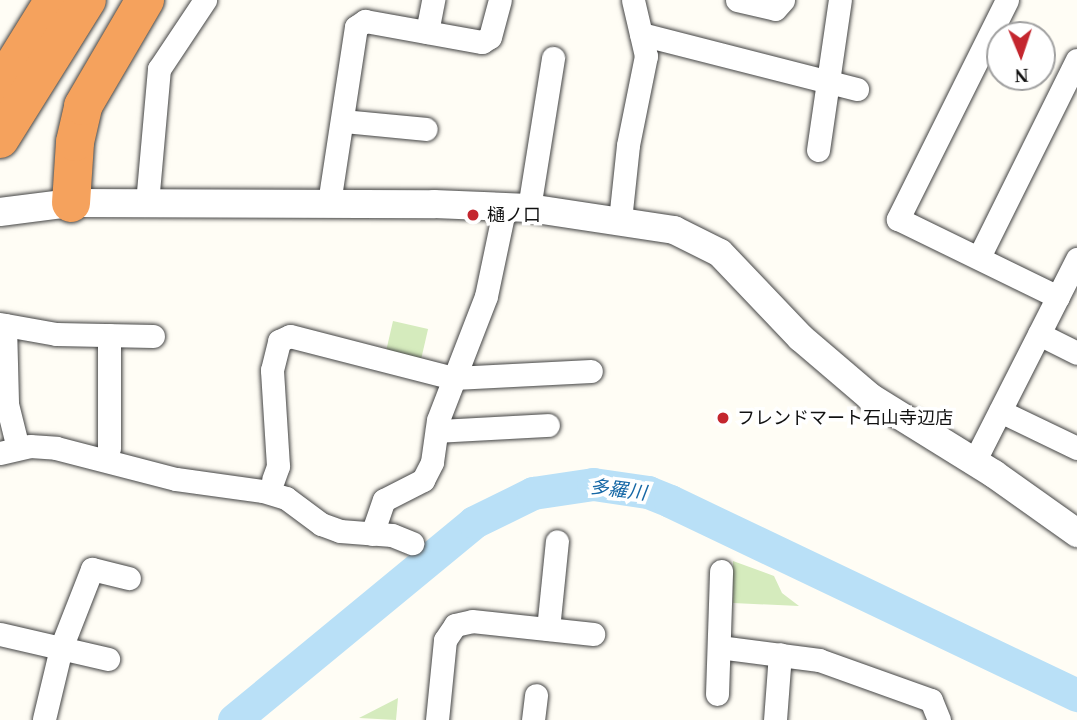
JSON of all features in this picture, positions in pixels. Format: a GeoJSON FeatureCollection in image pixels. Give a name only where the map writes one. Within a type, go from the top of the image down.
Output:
{"type":"FeatureCollection","features":[{"type":"Feature","properties":{"kind":"highway"},"geometry":{"type":"LineString","coordinates":[[0,87],[54,0]]}},
{"type":"Feature","properties":{"kind":"highway"},"geometry":{"type":"LineString","coordinates":[[0,139],[87,0]]}},
{"type":"Feature","properties":{"kind":"highway"},"geometry":{"type":"LineString","coordinates":[[71,203],[75,142],[83,106],[145,0]]}},
{"type":"Feature","properties":{"kind":"street"},"geometry":{"type":"LineString","coordinates":[[147,203],[159,69],[205,0]]}},
{"type":"Feature","properties":{"kind":"street"},"geometry":{"type":"LineString","coordinates":[[427,32],[433,0]]}},
{"type":"Feature","properties":{"kind":"street"},"geometry":{"type":"LineString","coordinates":[[329,203],[356,27],[365,21],[482,42],[490,37],[500,0]]}},
{"type":"Feature","properties":{"kind":"street"},"geometry":{"type":"LineString","coordinates":[[620,220],[628,145],[645,69],[633,0]]}},
{"type":"Feature","properties":{"kind":"street"},"geometry":{"type":"LineString","coordinates":[[737,0],[775,9],[783,0]]}},
{"type":"Feature","properties":{"kind":"street"},"geometry":{"type":"LineString","coordinates":[[818,150],[840,0]]}},
{"type":"Feature","properties":{"kind":"street"},"geometry":{"type":"LineString","coordinates":[[1007,0],[898,219],[1058,297]]}},
{"type":"Feature","properties":{"kind":"street"},"geometry":{"type":"LineString","coordinates":[[641,34],[827,78],[857,89]]}},
{"type":"Feature","properties":{"kind":"street"},"geometry":{"type":"LineString","coordinates":[[372,534],[384,500],[423,480],[432,462],[437,430],[454,378],[517,207],[553,58]]}},
{"type":"Feature","properties":{"kind":"street"},"geometry":{"type":"LineString","coordinates":[[979,257],[1077,60]]}},
{"type":"Feature","properties":{"kind":"street"},"geometry":{"type":"LineString","coordinates":[[343,121],[426,129]]}},
{"type":"Feature","properties":{"kind":"street"},"geometry":{"type":"LineString","coordinates":[[0,212],[71,203],[329,203],[517,207],[674,230],[720,253],[801,338],[852,382],[1077,533]]}},
{"type":"Feature","properties":{"kind":"street"},"geometry":{"type":"LineString","coordinates":[[974,462],[1077,259]]}},
{"type":"Feature","properties":{"kind":"street"},"geometry":{"type":"LineString","coordinates":[[153,336],[56,334],[2,325],[9,450],[56,448],[176,479],[263,491],[286,498],[331,528],[391,535],[412,543]]}},
{"type":"Feature","properties":{"kind":"street"},"geometry":{"type":"LineString","coordinates":[[1039,334],[1077,353]]}},
{"type":"Feature","properties":{"kind":"street"},"geometry":{"type":"LineString","coordinates":[[109,335],[109,447]]}},
{"type":"Feature","properties":{"kind":"street"},"geometry":{"type":"LineString","coordinates":[[274,480],[278,466],[272,370],[279,341],[290,336],[454,378],[591,371]]}},
{"type":"Feature","properties":{"kind":"street"},"geometry":{"type":"LineString","coordinates":[[1000,411],[1077,448]]}},
{"type":"Feature","properties":{"kind":"street"},"geometry":{"type":"LineString","coordinates":[[437,430],[548,425]]}},
{"type":"Feature","properties":{"kind":"street"},"geometry":{"type":"LineString","coordinates":[[548,629],[557,541]]}},
{"type":"Feature","properties":{"kind":"street"},"geometry":{"type":"LineString","coordinates":[[44,719],[61,648],[92,569],[129,578]]}},
{"type":"Feature","properties":{"kind":"street"},"geometry":{"type":"LineString","coordinates":[[717,694],[721,571]]}},
{"type":"Feature","properties":{"kind":"street"},"geometry":{"type":"LineString","coordinates":[[437,720],[444,640],[455,625],[471,621],[593,634]]}},
{"type":"Feature","properties":{"kind":"street"},"geometry":{"type":"LineString","coordinates":[[0,634],[108,659]]}},
{"type":"Feature","properties":{"kind":"street"},"geometry":{"type":"LineString","coordinates":[[719,647],[819,660],[931,700],[939,720]]}},
{"type":"Feature","properties":{"kind":"street"},"geometry":{"type":"LineString","coordinates":[[775,720],[780,654]]}},
{"type":"Feature","properties":{"kind":"street"},"geometry":{"type":"LineString","coordinates":[[533,720],[536,695]]}},
{"type":"Feature","properties":{"kind":"green space"},"geometry":{"type":"Polygon","coordinates":[[[393,321],[428,329],[421,360],[386,352],[393,321]]]}},
{"type":"Feature","properties":{"kind":"green space"},"geometry":{"type":"Polygon","coordinates":[[[733,561],[774,576],[782,593],[799,606],[733,603],[733,561]]]}},
{"type":"Feature","properties":{"kind":"green space"},"geometry":{"type":"Polygon","coordinates":[[[398,698],[396,720],[359,718],[398,698]]]}},
{"type":"Feature","properties":{"kind":"waterway","name":"多羅川"},"geometry":{"type":"LineString","coordinates":[[234,720],[474,522],[533,493],[593,484],[648,492],[670,501],[1077,695]]}},
{"type":"Feature","properties":{"kind":"place","name":"樋ノ口"},"geometry":{"type":"Point","coordinates":[473,215]}},
{"type":"Feature","properties":{"kind":"place","name":"フレンドマート石山寺辺店"},"geometry":{"type":"Point","coordinates":[723,418]}}]}
